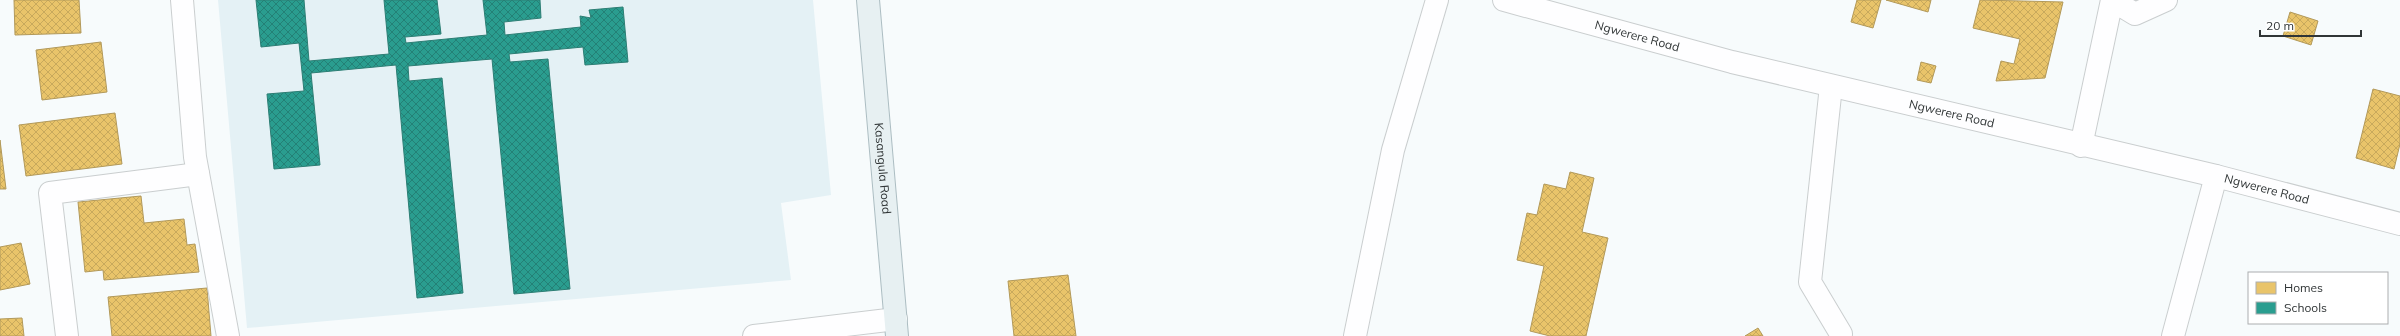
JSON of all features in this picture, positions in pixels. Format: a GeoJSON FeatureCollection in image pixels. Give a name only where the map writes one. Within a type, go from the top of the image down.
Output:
{"type":"FeatureCollection","features":[{"type":"Feature","properties":{"kind":"main road","name":"Kasangula Road"},"geometry":{"type":"LineString","coordinates":[[868,0],[896,327]]}},
{"type":"Feature","properties":{"kind":"street"},"geometry":{"type":"LineString","coordinates":[[182,0],[195,157],[228,336]]}},
{"type":"Feature","properties":{"kind":"street"},"geometry":{"type":"LineString","coordinates":[[1355,336],[1393,150],[1437,0]]}},
{"type":"Feature","properties":{"kind":"street","name":"Ngwerere Road"},"geometry":{"type":"LineString","coordinates":[[1504,0],[1725,60],[2081,146],[2216,176],[2400,224]]}},
{"type":"Feature","properties":{"kind":"street"},"geometry":{"type":"LineString","coordinates":[[2081,146],[2112,0],[2135,14],[2166,0]]}},
{"type":"Feature","properties":{"kind":"street"},"geometry":{"type":"LineString","coordinates":[[1832,86],[1810,282],[1841,334]]}},
{"type":"Feature","properties":{"kind":"street"},"geometry":{"type":"LineString","coordinates":[[67,336],[50,193],[198,174]]}},
{"type":"Feature","properties":{"kind":"street"},"geometry":{"type":"LineString","coordinates":[[2173,336],[2216,176]]}},
{"type":"Feature","properties":{"kind":"street"},"geometry":{"type":"LineString","coordinates":[[754,336],[896,327]]}},
{"type":"Feature","properties":{"kind":"shaded area"},"geometry":{"type":"Polygon","coordinates":[[[218,0],[813,0],[831,195],[781,203],[791,280],[247,328],[218,0]]]}},
{"type":"Feature","properties":{"kind":"building: Homes"},"geometry":{"type":"Polygon","coordinates":[[[14,0],[79,0],[81,33],[15,35],[14,0]]]}},
{"type":"Feature","properties":{"kind":"building: Homes"},"geometry":{"type":"Polygon","coordinates":[[[1857,0],[1881,0],[1873,28],[1851,22],[1857,0]]]}},
{"type":"Feature","properties":{"kind":"building: Homes"},"geometry":{"type":"Polygon","coordinates":[[[1886,0],[1931,0],[1928,12],[1886,0]]]}},
{"type":"Feature","properties":{"kind":"building: Homes"},"geometry":{"type":"Polygon","coordinates":[[[1980,0],[2063,2],[2045,78],[1996,81],[2001,61],[2014,64],[2020,39],[1973,28],[1980,0]]]}},
{"type":"Feature","properties":{"kind":"building: Homes"},"geometry":{"type":"Polygon","coordinates":[[[2290,12],[2318,21],[2311,45],[2283,36],[2290,12]]]}},
{"type":"Feature","properties":{"kind":"building: Homes"},"geometry":{"type":"Polygon","coordinates":[[[101,42],[107,92],[42,100],[36,50],[101,42]]]}},
{"type":"Feature","properties":{"kind":"building: Homes"},"geometry":{"type":"Polygon","coordinates":[[[1921,62],[1936,66],[1931,83],[1917,80],[1921,62]]]}},
{"type":"Feature","properties":{"kind":"building: Homes"},"geometry":{"type":"Polygon","coordinates":[[[2373,89],[2400,96],[2400,144],[2394,169],[2356,158],[2373,89]]]}},
{"type":"Feature","properties":{"kind":"building: Homes"},"geometry":{"type":"Polygon","coordinates":[[[115,113],[122,164],[26,176],[19,125],[115,113]]]}},
{"type":"Feature","properties":{"kind":"building: Homes"},"geometry":{"type":"Polygon","coordinates":[[[0,140],[6,189],[0,189],[0,140]]]}},
{"type":"Feature","properties":{"kind":"building: Homes"},"geometry":{"type":"Polygon","coordinates":[[[1570,172],[1594,178],[1582,232],[1608,238],[1586,336],[1550,336],[1530,331],[1544,266],[1517,260],[1527,213],[1537,215],[1544,184],[1566,189],[1570,172]]]}},
{"type":"Feature","properties":{"kind":"building: Homes"},"geometry":{"type":"Polygon","coordinates":[[[141,196],[144,223],[184,219],[187,245],[195,244],[199,272],[104,280],[103,270],[85,272],[78,202],[141,196]]]}},
{"type":"Feature","properties":{"kind":"building: Homes"},"geometry":{"type":"Polygon","coordinates":[[[21,243],[30,284],[0,290],[0,247],[21,243]]]}},
{"type":"Feature","properties":{"kind":"building: Homes"},"geometry":{"type":"Polygon","coordinates":[[[1068,275],[1076,336],[1014,336],[1008,281],[1068,275]]]}},
{"type":"Feature","properties":{"kind":"building: Homes"},"geometry":{"type":"Polygon","coordinates":[[[207,288],[211,336],[112,336],[108,297],[207,288]]]}},
{"type":"Feature","properties":{"kind":"building: Homes"},"geometry":{"type":"Polygon","coordinates":[[[22,318],[24,336],[0,336],[0,319],[22,318]]]}},
{"type":"Feature","properties":{"kind":"building: Homes"},"geometry":{"type":"Polygon","coordinates":[[[1758,328],[1763,336],[1745,336],[1758,328]]]}},
{"type":"Feature","properties":{"kind":"building: Schools"},"geometry":{"type":"Polygon","coordinates":[[[256,0],[304,0],[309,61],[389,54],[384,0],[437,0],[441,34],[405,37],[406,43],[487,35],[483,0],[540,0],[541,18],[504,22],[505,35],[581,27],[580,16],[591,18],[589,10],[623,7],[628,62],[585,65],[583,47],[509,54],[510,62],[548,59],[570,289],[514,294],[492,59],[408,66],[409,81],[442,78],[463,293],[417,298],[396,65],[311,73],[320,165],[274,169],[267,94],[304,91],[299,43],[261,47],[256,0]]]}}]}
